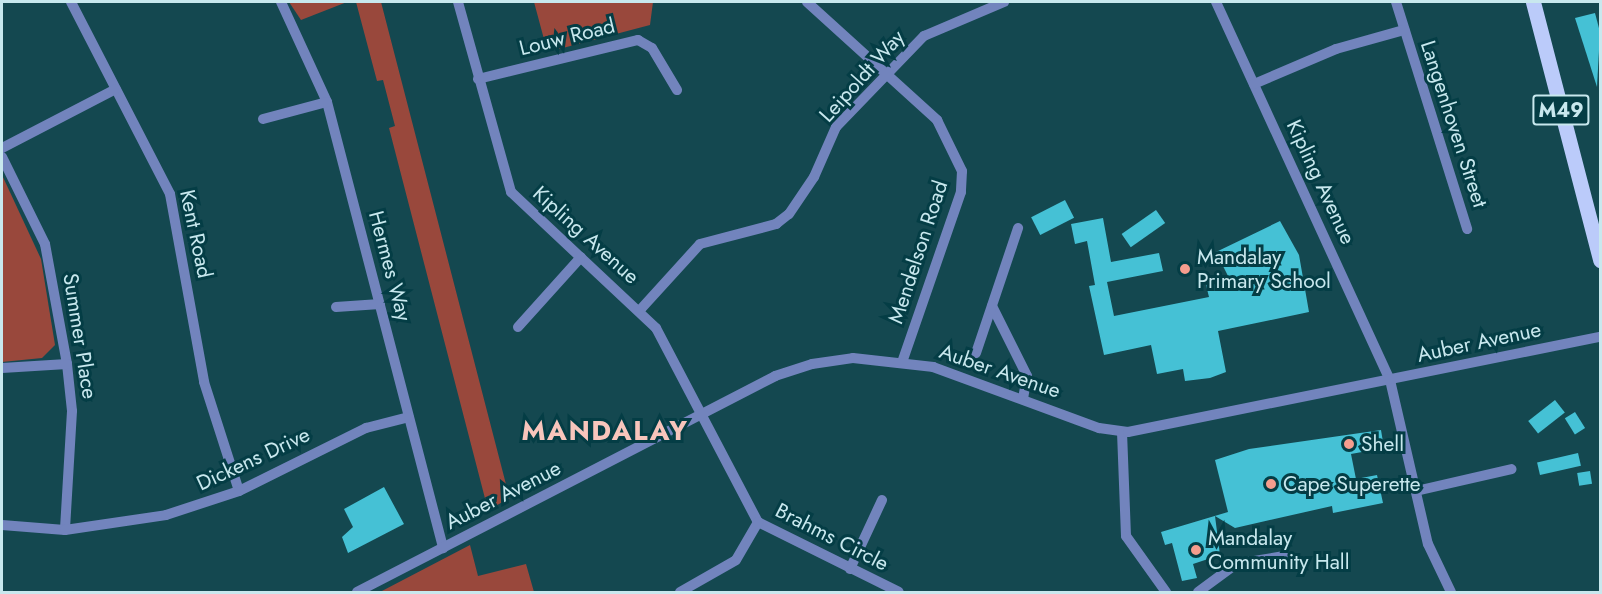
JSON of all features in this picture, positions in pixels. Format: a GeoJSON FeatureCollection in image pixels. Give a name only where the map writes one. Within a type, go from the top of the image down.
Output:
{"type":"FeatureCollection","features":[{"type":"Feature","properties":{"kind":"main road","name":"M49"},"geometry":{"type":"LineString","coordinates":[[1533,2],[1600,260]]}},
{"type":"Feature","properties":{"kind":"street","name":"Kent Road"},"geometry":{"type":"LineString","coordinates":[[71,2],[170,194],[204,382],[239,491]]}},
{"type":"Feature","properties":{"kind":"street","name":"Hermes Way"},"geometry":{"type":"LineString","coordinates":[[281,2],[327,102],[443,548]]}},
{"type":"Feature","properties":{"kind":"street","name":"Kipling Avenue"},"geometry":{"type":"LineString","coordinates":[[458,2],[507,185],[640,310],[662,338],[700,414]]}},
{"type":"Feature","properties":{"kind":"street","name":"Mendelson Road"},"geometry":{"type":"LineString","coordinates":[[807,2],[938,120],[963,179],[902,362]]}},
{"type":"Feature","properties":{"kind":"street","name":"Leipoldt Way"},"geometry":{"type":"LineString","coordinates":[[640,310],[700,244],[776,224],[789,214],[814,177],[836,127],[885,74],[928,33],[1004,2]]}},
{"type":"Feature","properties":{"kind":"street","name":"Kipling Avenue"},"geometry":{"type":"LineString","coordinates":[[1216,2],[1390,380]]}},
{"type":"Feature","properties":{"kind":"street","name":"Langenhoven Street"},"geometry":{"type":"LineString","coordinates":[[1396,2],[1467,229]]}},
{"type":"Feature","properties":{"kind":"street"},"geometry":{"type":"LineString","coordinates":[[1254,84],[1336,49],[1404,30]]}},
{"type":"Feature","properties":{"kind":"street","name":"Louw Road"},"geometry":{"type":"LineString","coordinates":[[478,79],[638,40],[652,48],[676,90]]}},
{"type":"Feature","properties":{"kind":"street"},"geometry":{"type":"LineString","coordinates":[[2,148],[116,89]]}},
{"type":"Feature","properties":{"kind":"street"},"geometry":{"type":"LineString","coordinates":[[263,119],[327,102]]}},
{"type":"Feature","properties":{"kind":"street","name":"Summer Place"},"geometry":{"type":"LineString","coordinates":[[2,158],[45,244],[67,364],[72,411],[65,530]]}},
{"type":"Feature","properties":{"kind":"street"},"geometry":{"type":"LineString","coordinates":[[976,353],[1018,228]]}},
{"type":"Feature","properties":{"kind":"street"},"geometry":{"type":"LineString","coordinates":[[518,327],[581,257]]}},
{"type":"Feature","properties":{"kind":"street"},"geometry":{"type":"LineString","coordinates":[[336,307],[380,304]]}},
{"type":"Feature","properties":{"kind":"street"},"geometry":{"type":"LineString","coordinates":[[992,306],[1027,376],[1023,399]]}},
{"type":"Feature","properties":{"kind":"street","name":"Auber Avenue"},"geometry":{"type":"LineString","coordinates":[[357,592],[775,376],[812,364],[853,358],[902,362],[967,377],[1023,399],[1122,432],[1600,337]]}},
{"type":"Feature","properties":{"kind":"street"},"geometry":{"type":"LineString","coordinates":[[2,368],[67,364]]}},
{"type":"Feature","properties":{"kind":"street"},"geometry":{"type":"LineString","coordinates":[[1390,380],[1428,544],[1451,592]]}},
{"type":"Feature","properties":{"kind":"street","name":"Brahms Circle"},"geometry":{"type":"LineString","coordinates":[[700,414],[759,522],[899,592]]}},
{"type":"Feature","properties":{"kind":"street","name":"Dickens Drive"},"geometry":{"type":"LineString","coordinates":[[2,525],[65,530],[158,517],[239,491],[355,433],[410,417]]}},
{"type":"Feature","properties":{"kind":"street"},"geometry":{"type":"LineString","coordinates":[[1122,432],[1126,536],[1166,592]]}},
{"type":"Feature","properties":{"kind":"street"},"geometry":{"type":"LineString","coordinates":[[1416,491],[1512,469]]}},
{"type":"Feature","properties":{"kind":"street"},"geometry":{"type":"LineString","coordinates":[[850,569],[882,500]]}},
{"type":"Feature","properties":{"kind":"street"},"geometry":{"type":"LineString","coordinates":[[680,592],[736,560],[759,522]]}},
{"type":"Feature","properties":{"kind":"street"},"geometry":{"type":"LineString","coordinates":[[1198,592],[1236,564],[1284,556]]}},
{"type":"Feature","properties":{"kind":"shaded area"},"geometry":{"type":"Polygon","coordinates":[[[289,2],[347,2],[301,20],[289,2]]]}},
{"type":"Feature","properties":{"kind":"shaded area"},"geometry":{"type":"Polygon","coordinates":[[[356,2],[381,2],[510,498],[488,510],[389,128],[395,126],[383,80],[377,81],[356,2]]]}},
{"type":"Feature","properties":{"kind":"shaded area"},"geometry":{"type":"Polygon","coordinates":[[[534,2],[653,2],[650,25],[559,49],[557,41],[545,43],[534,2]]]}},
{"type":"Feature","properties":{"kind":"shaded area"},"geometry":{"type":"Polygon","coordinates":[[[2,175],[41,259],[55,345],[42,358],[2,362],[2,175]]]}},
{"type":"Feature","properties":{"kind":"shaded area"},"geometry":{"type":"Polygon","coordinates":[[[470,545],[478,576],[526,564],[534,592],[380,592],[470,545]]]}},
{"type":"Feature","properties":{"kind":"building"},"geometry":{"type":"Polygon","coordinates":[[[1595,13],[1600,32],[1597,87],[1575,18],[1595,13]]]}},
{"type":"Feature","properties":{"kind":"building"},"geometry":{"type":"Polygon","coordinates":[[[1065,200],[1074,218],[1040,235],[1031,217],[1065,200]]]}},
{"type":"Feature","properties":{"kind":"building"},"geometry":{"type":"Polygon","coordinates":[[[1156,210],[1165,223],[1131,247],[1122,234],[1156,210]]]}},
{"type":"Feature","properties":{"kind":"building"},"geometry":{"type":"Polygon","coordinates":[[[1103,218],[1111,262],[1159,253],[1163,271],[1107,282],[1114,316],[1209,297],[1206,285],[1230,280],[1216,252],[1280,221],[1299,255],[1309,312],[1218,331],[1226,372],[1210,378],[1185,381],[1183,369],[1157,374],[1151,345],[1104,355],[1089,286],[1095,285],[1087,241],[1075,244],[1071,224],[1103,218]]]}},
{"type":"Feature","properties":{"kind":"building"},"geometry":{"type":"Polygon","coordinates":[[[1555,400],[1565,413],[1538,434],[1528,421],[1555,400]]]}},
{"type":"Feature","properties":{"kind":"building"},"geometry":{"type":"Polygon","coordinates":[[[1575,412],[1585,428],[1575,434],[1565,418],[1575,412]]]}},
{"type":"Feature","properties":{"kind":"building"},"geometry":{"type":"Polygon","coordinates":[[[1381,430],[1384,448],[1351,454],[1356,479],[1377,475],[1383,503],[1333,513],[1332,506],[1235,528],[1215,516],[1220,555],[1193,564],[1197,578],[1182,581],[1172,543],[1165,545],[1161,532],[1228,512],[1215,460],[1249,449],[1381,430]]]}},
{"type":"Feature","properties":{"kind":"building"},"geometry":{"type":"Polygon","coordinates":[[[1578,453],[1581,466],[1540,475],[1537,462],[1578,453]]]}},
{"type":"Feature","properties":{"kind":"building"},"geometry":{"type":"Polygon","coordinates":[[[1590,471],[1592,484],[1579,486],[1577,473],[1590,471]]]}},
{"type":"Feature","properties":{"kind":"building"},"geometry":{"type":"Polygon","coordinates":[[[384,487],[404,524],[348,553],[342,537],[353,527],[344,509],[384,487]]]}},
{"type":"Feature","properties":{"kind":"place","name":"Mandalay Primary School"},"geometry":{"type":"Point","coordinates":[1185,269]}},
{"type":"Feature","properties":{"kind":"place","name":"Shell"},"geometry":{"type":"Point","coordinates":[1349,444]}},
{"type":"Feature","properties":{"kind":"place","name":"Cape Superette"},"geometry":{"type":"Point","coordinates":[1271,484]}},
{"type":"Feature","properties":{"kind":"place","name":"Mandalay Community Hall"},"geometry":{"type":"Point","coordinates":[1196,550]}},
{"type":"Feature","properties":{"kind":"district","name":"MANDALAY"},"geometry":{"type":"Point","coordinates":[605,431]}}]}
